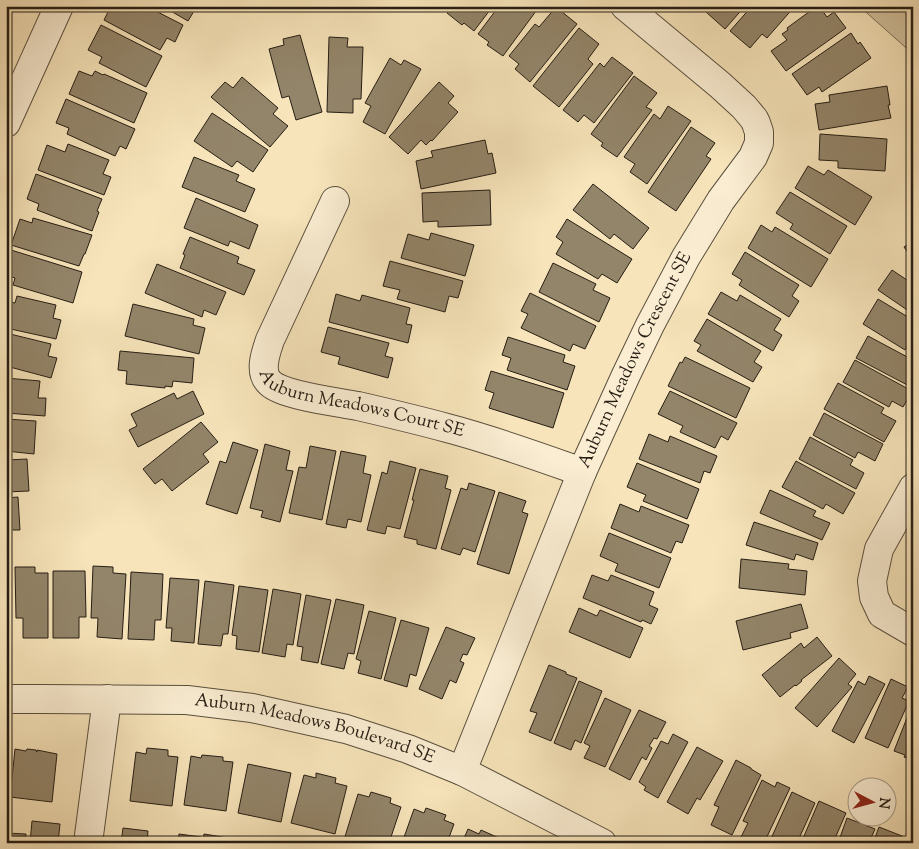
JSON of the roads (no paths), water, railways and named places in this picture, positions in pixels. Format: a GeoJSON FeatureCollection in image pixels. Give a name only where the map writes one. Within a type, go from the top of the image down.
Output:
{"type":"FeatureCollection","features":[{"type":"Feature","properties":{"kind":"street"},"geometry":{"type":"LineString","coordinates":[[6,123],[58,6]]}},
{"type":"Feature","properties":{"kind":"street","name":"Auburn Meadows Crescent SE"},"geometry":{"type":"LineString","coordinates":[[462,771],[582,472],[634,359],[669,287],[709,219],[758,148],[759,138],[756,124],[744,107],[624,6]]}},
{"type":"Feature","properties":{"kind":"street","name":"Auburn Meadows Court SE"},"geometry":{"type":"LineString","coordinates":[[335,201],[270,340],[265,355],[264,367],[265,376],[269,382],[279,388],[297,394],[382,412],[482,437],[582,472]]}},
{"type":"Feature","properties":{"kind":"street"},"geometry":{"type":"LineString","coordinates":[[913,488],[879,549],[872,581],[874,597],[882,614],[913,632]]}},
{"type":"Feature","properties":{"kind":"street","name":"Auburn Meadows Boulevard SE"},"geometry":{"type":"LineString","coordinates":[[6,699],[187,700],[252,708],[346,729],[408,749],[462,771],[602,843]]}},
{"type":"Feature","properties":{"kind":"street"},"geometry":{"type":"LineString","coordinates":[[88,843],[107,700]]}}]}
